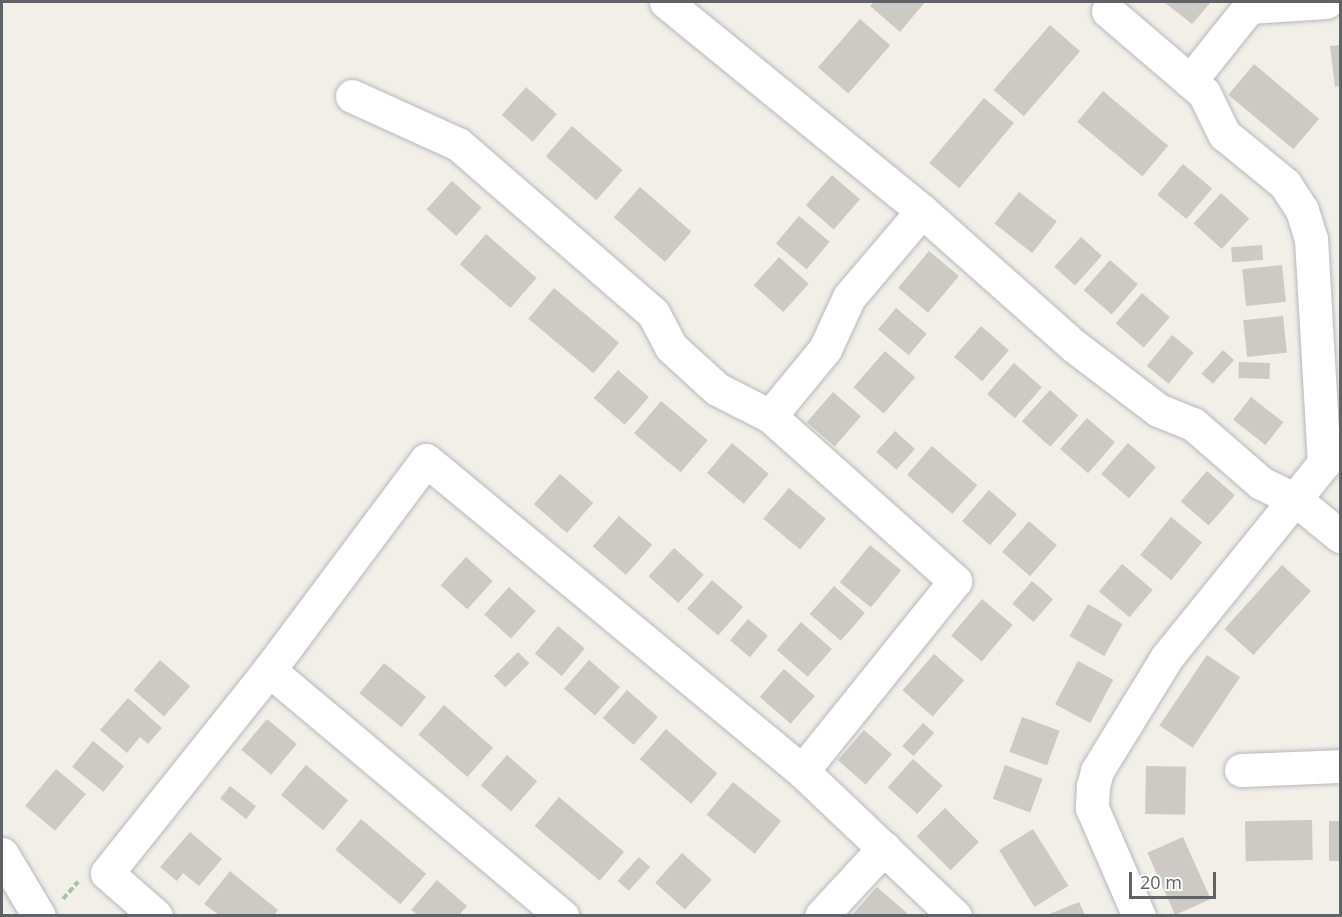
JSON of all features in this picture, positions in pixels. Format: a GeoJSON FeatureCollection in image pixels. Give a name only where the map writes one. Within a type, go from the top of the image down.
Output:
{"type":"FeatureCollection","features":[{"type":"Feature","properties":{"kind":"street"},"geometry":{"type":"LineString","coordinates":[[666,2],[922,211],[1074,346],[1158,410],[1193,424],[1261,483],[1296,500],[1341,536]]}},
{"type":"Feature","properties":{"kind":"street"},"geometry":{"type":"LineString","coordinates":[[1190,81],[1249,7],[1326,2]]}},
{"type":"Feature","properties":{"kind":"street"},"geometry":{"type":"LineString","coordinates":[[1108,11],[1204,93],[1224,134],[1285,184],[1302,210],[1311,239],[1324,463],[1167,657],[1097,771],[1093,786],[1092,808],[1139,915]]}},
{"type":"Feature","properties":{"kind":"street"},"geometry":{"type":"LineString","coordinates":[[352,96],[458,144],[653,313],[671,347],[717,390],[770,416],[955,581],[802,771]]}},
{"type":"Feature","properties":{"kind":"street"},"geometry":{"type":"LineString","coordinates":[[770,416],[825,349],[849,297],[922,211]]}},
{"type":"Feature","properties":{"kind":"street"},"geometry":{"type":"LineString","coordinates":[[156,915],[107,873],[269,670],[426,460],[802,771],[955,915]]}},
{"type":"Feature","properties":{"kind":"street"},"geometry":{"type":"LineString","coordinates":[[269,670],[562,915]]}},
{"type":"Feature","properties":{"kind":"street"},"geometry":{"type":"LineString","coordinates":[[1241,770],[1341,766]]}},
{"type":"Feature","properties":{"kind":"street"},"geometry":{"type":"LineString","coordinates":[[821,915],[884,848]]}},
{"type":"Feature","properties":{"kind":"street"},"geometry":{"type":"LineString","coordinates":[[2,854],[47,911]]}},
{"type":"Feature","properties":{"kind":"path"},"geometry":{"type":"LineString","coordinates":[[47,911],[79,880],[107,873]]}},
{"type":"Feature","properties":{"kind":"building"},"geometry":{"type":"Polygon","coordinates":[[[874,2],[925,2],[900,32],[870,6],[874,2]]]}},
{"type":"Feature","properties":{"kind":"building"},"geometry":{"type":"Polygon","coordinates":[[[1164,2],[1211,2],[1192,24],[1164,2]]]}},
{"type":"Feature","properties":{"kind":"building"},"geometry":{"type":"Polygon","coordinates":[[[860,19],[890,45],[848,94],[818,67],[860,19]]]}},
{"type":"Feature","properties":{"kind":"building"},"geometry":{"type":"Polygon","coordinates":[[[1050,25],[1080,51],[1024,116],[994,90],[1050,25]]]}},
{"type":"Feature","properties":{"kind":"building"},"geometry":{"type":"Polygon","coordinates":[[[1340,45],[1340,86],[1335,87],[1330,46],[1340,45]]]}},
{"type":"Feature","properties":{"kind":"building"},"geometry":{"type":"Polygon","coordinates":[[[1254,64],[1319,119],[1293,149],[1228,95],[1254,64]]]}},
{"type":"Feature","properties":{"kind":"building"},"geometry":{"type":"Polygon","coordinates":[[[526,87],[557,114],[533,142],[502,115],[526,87]]]}},
{"type":"Feature","properties":{"kind":"building"},"geometry":{"type":"Polygon","coordinates":[[[1103,91],[1168,146],[1142,176],[1077,122],[1103,91]]]}},
{"type":"Feature","properties":{"kind":"building"},"geometry":{"type":"Polygon","coordinates":[[[984,98],[1014,123],[959,188],[929,163],[984,98]]]}},
{"type":"Feature","properties":{"kind":"building"},"geometry":{"type":"Polygon","coordinates":[[[572,126],[623,170],[596,200],[546,156],[572,126]]]}},
{"type":"Feature","properties":{"kind":"building"},"geometry":{"type":"Polygon","coordinates":[[[1183,164],[1212,188],[1186,219],[1157,195],[1183,164]]]}},
{"type":"Feature","properties":{"kind":"building"},"geometry":{"type":"Polygon","coordinates":[[[832,175],[860,199],[834,229],[806,205],[832,175]]]}},
{"type":"Feature","properties":{"kind":"building"},"geometry":{"type":"Polygon","coordinates":[[[452,181],[482,208],[456,236],[427,209],[452,181]]]}},
{"type":"Feature","properties":{"kind":"building"},"geometry":{"type":"Polygon","coordinates":[[[640,187],[691,232],[665,262],[614,217],[640,187]]]}},
{"type":"Feature","properties":{"kind":"building"},"geometry":{"type":"Polygon","coordinates":[[[1019,192],[1057,222],[1032,253],[994,224],[1019,192]]]}},
{"type":"Feature","properties":{"kind":"building"},"geometry":{"type":"Polygon","coordinates":[[[1221,193],[1249,218],[1222,249],[1194,223],[1221,193]]]}},
{"type":"Feature","properties":{"kind":"building"},"geometry":{"type":"Polygon","coordinates":[[[799,216],[830,242],[807,269],[776,244],[799,216]]]}},
{"type":"Feature","properties":{"kind":"building"},"geometry":{"type":"Polygon","coordinates":[[[486,234],[537,278],[510,308],[460,264],[486,234]]]}},
{"type":"Feature","properties":{"kind":"building"},"geometry":{"type":"Polygon","coordinates":[[[1081,237],[1102,256],[1075,285],[1054,267],[1081,237]]]}},
{"type":"Feature","properties":{"kind":"building"},"geometry":{"type":"Polygon","coordinates":[[[1262,245],[1263,260],[1232,262],[1231,247],[1262,245]]]}},
{"type":"Feature","properties":{"kind":"building"},"geometry":{"type":"Polygon","coordinates":[[[929,251],[959,276],[928,313],[898,288],[929,251]]]}},
{"type":"Feature","properties":{"kind":"building"},"geometry":{"type":"Polygon","coordinates":[[[779,257],[809,284],[783,312],[754,285],[779,257]]]}},
{"type":"Feature","properties":{"kind":"building"},"geometry":{"type":"Polygon","coordinates":[[[1110,260],[1138,284],[1112,314],[1084,290],[1110,260]]]}},
{"type":"Feature","properties":{"kind":"building"},"geometry":{"type":"Polygon","coordinates":[[[1282,265],[1286,302],[1246,306],[1242,269],[1282,265]]]}},
{"type":"Feature","properties":{"kind":"building"},"geometry":{"type":"Polygon","coordinates":[[[554,288],[619,343],[593,373],[528,319],[554,288]]]}},
{"type":"Feature","properties":{"kind":"building"},"geometry":{"type":"Polygon","coordinates":[[[1142,293],[1170,317],[1144,347],[1116,323],[1142,293]]]}},
{"type":"Feature","properties":{"kind":"building"},"geometry":{"type":"Polygon","coordinates":[[[896,308],[927,334],[909,355],[878,329],[896,308]]]}},
{"type":"Feature","properties":{"kind":"building"},"geometry":{"type":"Polygon","coordinates":[[[1283,316],[1287,353],[1247,357],[1243,320],[1283,316]]]}},
{"type":"Feature","properties":{"kind":"building"},"geometry":{"type":"Polygon","coordinates":[[[981,326],[1009,350],[982,381],[954,357],[981,326]]]}},
{"type":"Feature","properties":{"kind":"building"},"geometry":{"type":"Polygon","coordinates":[[[1172,335],[1194,353],[1169,384],[1147,366],[1172,335]]]}},
{"type":"Feature","properties":{"kind":"building"},"geometry":{"type":"Polygon","coordinates":[[[1223,350],[1234,360],[1213,384],[1202,374],[1223,350]]]}},
{"type":"Feature","properties":{"kind":"building"},"geometry":{"type":"Polygon","coordinates":[[[885,351],[915,377],[884,413],[854,387],[885,351]]]}},
{"type":"Feature","properties":{"kind":"building"},"geometry":{"type":"Polygon","coordinates":[[[1239,362],[1270,363],[1269,379],[1238,378],[1239,362]]]}},
{"type":"Feature","properties":{"kind":"building"},"geometry":{"type":"Polygon","coordinates":[[[1014,363],[1042,387],[1015,418],[987,394],[1014,363]]]}},
{"type":"Feature","properties":{"kind":"building"},"geometry":{"type":"Polygon","coordinates":[[[618,370],[649,397],[625,425],[594,398],[618,370]]]}},
{"type":"Feature","properties":{"kind":"building"},"geometry":{"type":"Polygon","coordinates":[[[1050,390],[1078,415],[1050,447],[1022,421],[1050,390]]]}},
{"type":"Feature","properties":{"kind":"building"},"geometry":{"type":"Polygon","coordinates":[[[833,392],[861,416],[835,446],[807,422],[833,392]]]}},
{"type":"Feature","properties":{"kind":"building"},"geometry":{"type":"Polygon","coordinates":[[[1251,397],[1283,422],[1265,445],[1233,420],[1251,397]]]}},
{"type":"Feature","properties":{"kind":"building"},"geometry":{"type":"Polygon","coordinates":[[[661,401],[708,440],[681,472],[634,433],[661,401]]]}},
{"type":"Feature","properties":{"kind":"building"},"geometry":{"type":"Polygon","coordinates":[[[1087,418],[1115,442],[1088,473],[1060,449],[1087,418]]]}},
{"type":"Feature","properties":{"kind":"building"},"geometry":{"type":"Polygon","coordinates":[[[895,431],[915,449],[896,470],[876,452],[895,431]]]}},
{"type":"Feature","properties":{"kind":"building"},"geometry":{"type":"Polygon","coordinates":[[[732,443],[769,474],[744,504],[707,473],[732,443]]]}},
{"type":"Feature","properties":{"kind":"building"},"geometry":{"type":"Polygon","coordinates":[[[1128,443],[1156,467],[1129,498],[1101,474],[1128,443]]]}},
{"type":"Feature","properties":{"kind":"building"},"geometry":{"type":"Polygon","coordinates":[[[932,446],[977,485],[952,514],[907,475],[932,446]]]}},
{"type":"Feature","properties":{"kind":"building"},"geometry":{"type":"Polygon","coordinates":[[[1207,471],[1235,495],[1209,525],[1181,501],[1207,471]]]}},
{"type":"Feature","properties":{"kind":"building"},"geometry":{"type":"Polygon","coordinates":[[[560,474],[593,503],[567,533],[534,504],[560,474]]]}},
{"type":"Feature","properties":{"kind":"building"},"geometry":{"type":"Polygon","coordinates":[[[789,488],[826,519],[800,549],[763,519],[789,488]]]}},
{"type":"Feature","properties":{"kind":"building"},"geometry":{"type":"Polygon","coordinates":[[[989,490],[1017,514],[990,545],[962,521],[989,490]]]}},
{"type":"Feature","properties":{"kind":"building"},"geometry":{"type":"Polygon","coordinates":[[[619,516],[652,545],[626,575],[593,546],[619,516]]]}},
{"type":"Feature","properties":{"kind":"building"},"geometry":{"type":"Polygon","coordinates":[[[1171,517],[1202,542],[1171,580],[1140,555],[1171,517]]]}},
{"type":"Feature","properties":{"kind":"building"},"geometry":{"type":"Polygon","coordinates":[[[1029,521],[1057,545],[1030,576],[1002,552],[1029,521]]]}},
{"type":"Feature","properties":{"kind":"building"},"geometry":{"type":"Polygon","coordinates":[[[870,545],[901,570],[871,607],[840,582],[870,545]]]}},
{"type":"Feature","properties":{"kind":"building"},"geometry":{"type":"Polygon","coordinates":[[[674,548],[704,575],[678,603],[649,576],[674,548]]]}},
{"type":"Feature","properties":{"kind":"building"},"geometry":{"type":"Polygon","coordinates":[[[466,557],[493,581],[467,609],[441,585],[466,557]]]}},
{"type":"Feature","properties":{"kind":"building"},"geometry":{"type":"Polygon","coordinates":[[[1122,564],[1153,590],[1130,617],[1099,592],[1122,564]]]}},
{"type":"Feature","properties":{"kind":"building"},"geometry":{"type":"Polygon","coordinates":[[[1282,565],[1311,591],[1253,655],[1224,629],[1282,565]]]}},
{"type":"Feature","properties":{"kind":"building"},"geometry":{"type":"Polygon","coordinates":[[[712,580],[743,607],[718,636],[687,609],[712,580]]]}},
{"type":"Feature","properties":{"kind":"building"},"geometry":{"type":"Polygon","coordinates":[[[1032,581],[1053,599],[1033,622],[1012,604],[1032,581]]]}},
{"type":"Feature","properties":{"kind":"building"},"geometry":{"type":"Polygon","coordinates":[[[834,586],[865,613],[841,641],[810,614],[834,586]]]}},
{"type":"Feature","properties":{"kind":"building"},"geometry":{"type":"Polygon","coordinates":[[[509,587],[536,611],[511,639],[484,614],[509,587]]]}},
{"type":"Feature","properties":{"kind":"building"},"geometry":{"type":"Polygon","coordinates":[[[982,599],[1013,625],[982,661],[951,636],[982,599]]]}},
{"type":"Feature","properties":{"kind":"building"},"geometry":{"type":"Polygon","coordinates":[[[1088,604],[1123,624],[1104,656],[1070,636],[1088,604]]]}},
{"type":"Feature","properties":{"kind":"building"},"geometry":{"type":"Polygon","coordinates":[[[748,619],[768,636],[750,657],[730,640],[748,619]]]}},
{"type":"Feature","properties":{"kind":"building"},"geometry":{"type":"Polygon","coordinates":[[[801,622],[832,649],[808,677],[777,650],[801,622]]]}},
{"type":"Feature","properties":{"kind":"building"},"geometry":{"type":"Polygon","coordinates":[[[558,626],[585,648],[562,676],[535,654],[558,626]]]}},
{"type":"Feature","properties":{"kind":"building"},"geometry":{"type":"Polygon","coordinates":[[[518,652],[529,663],[505,687],[494,676],[518,652]]]}},
{"type":"Feature","properties":{"kind":"building"},"geometry":{"type":"Polygon","coordinates":[[[934,654],[964,680],[933,716],[903,690],[934,654]]]}},
{"type":"Feature","properties":{"kind":"building"},"geometry":{"type":"Polygon","coordinates":[[[1207,655],[1240,677],[1193,748],[1159,725],[1207,655]]]}},
{"type":"Feature","properties":{"kind":"building"},"geometry":{"type":"Polygon","coordinates":[[[160,660],[190,686],[164,716],[134,690],[160,660]]]}},
{"type":"Feature","properties":{"kind":"building"},"geometry":{"type":"Polygon","coordinates":[[[589,660],[620,687],[595,716],[564,689],[589,660]]]}},
{"type":"Feature","properties":{"kind":"building"},"geometry":{"type":"Polygon","coordinates":[[[1078,661],[1113,680],[1090,723],[1055,704],[1078,661]]]}},
{"type":"Feature","properties":{"kind":"building"},"geometry":{"type":"Polygon","coordinates":[[[384,663],[426,697],[401,727],[359,693],[384,663]]]}},
{"type":"Feature","properties":{"kind":"building"},"geometry":{"type":"Polygon","coordinates":[[[784,669],[815,696],[791,724],[760,697],[784,669]]]}},
{"type":"Feature","properties":{"kind":"building"},"geometry":{"type":"Polygon","coordinates":[[[627,690],[658,717],[634,745],[603,718],[627,690]]]}},
{"type":"Feature","properties":{"kind":"building"},"geometry":{"type":"Polygon","coordinates":[[[128,698],[162,728],[148,744],[140,737],[127,753],[100,730],[128,698]]]}},
{"type":"Feature","properties":{"kind":"building"},"geometry":{"type":"Polygon","coordinates":[[[444,705],[493,748],[467,777],[418,734],[444,705]]]}},
{"type":"Feature","properties":{"kind":"building"},"geometry":{"type":"Polygon","coordinates":[[[1022,717],[1060,731],[1047,765],[1009,752],[1022,717]]]}},
{"type":"Feature","properties":{"kind":"building"},"geometry":{"type":"Polygon","coordinates":[[[267,719],[297,744],[271,775],[241,750],[267,719]]]}},
{"type":"Feature","properties":{"kind":"building"},"geometry":{"type":"Polygon","coordinates":[[[923,723],[934,733],[913,756],[902,746],[923,723]]]}},
{"type":"Feature","properties":{"kind":"building"},"geometry":{"type":"Polygon","coordinates":[[[666,729],[717,774],[691,804],[640,759],[666,729]]]}},
{"type":"Feature","properties":{"kind":"building"},"geometry":{"type":"Polygon","coordinates":[[[864,730],[892,754],[866,784],[838,760],[864,730]]]}},
{"type":"Feature","properties":{"kind":"building"},"geometry":{"type":"Polygon","coordinates":[[[93,741],[124,766],[103,792],[72,767],[93,741]]]}},
{"type":"Feature","properties":{"kind":"building"},"geometry":{"type":"Polygon","coordinates":[[[507,755],[537,781],[511,811],[481,785],[507,755]]]}},
{"type":"Feature","properties":{"kind":"building"},"geometry":{"type":"Polygon","coordinates":[[[913,759],[943,786],[917,814],[888,787],[913,759]]]}},
{"type":"Feature","properties":{"kind":"building"},"geometry":{"type":"Polygon","coordinates":[[[306,765],[348,800],[323,830],[281,795],[306,765]]]}},
{"type":"Feature","properties":{"kind":"building"},"geometry":{"type":"Polygon","coordinates":[[[1005,765],[1043,779],[1030,813],[993,799],[1005,765]]]}},
{"type":"Feature","properties":{"kind":"building"},"geometry":{"type":"Polygon","coordinates":[[[1146,766],[1186,767],[1185,815],[1145,814],[1146,766]]]}},
{"type":"Feature","properties":{"kind":"building"},"geometry":{"type":"Polygon","coordinates":[[[56,769],[86,794],[55,831],[25,806],[56,769]]]}},
{"type":"Feature","properties":{"kind":"building"},"geometry":{"type":"Polygon","coordinates":[[[733,782],[781,821],[755,854],[707,815],[733,782]]]}},
{"type":"Feature","properties":{"kind":"building"},"geometry":{"type":"Polygon","coordinates":[[[230,786],[256,806],[246,819],[220,799],[230,786]]]}},
{"type":"Feature","properties":{"kind":"building"},"geometry":{"type":"Polygon","coordinates":[[[559,797],[624,852],[600,881],[535,826],[559,797]]]}},
{"type":"Feature","properties":{"kind":"building"},"geometry":{"type":"Polygon","coordinates":[[[945,808],[979,842],[951,870],[917,836],[945,808]]]}},
{"type":"Feature","properties":{"kind":"building"},"geometry":{"type":"Polygon","coordinates":[[[361,819],[426,874],[400,904],[335,850],[361,819]]]}},
{"type":"Feature","properties":{"kind":"building"},"geometry":{"type":"Polygon","coordinates":[[[1312,820],[1313,860],[1246,861],[1245,821],[1312,820]]]}},
{"type":"Feature","properties":{"kind":"building"},"geometry":{"type":"Polygon","coordinates":[[[1329,821],[1340,821],[1340,861],[1329,861],[1329,821]]]}},
{"type":"Feature","properties":{"kind":"building"},"geometry":{"type":"Polygon","coordinates":[[[1033,829],[1069,886],[1035,907],[999,850],[1033,829]]]}},
{"type":"Feature","properties":{"kind":"building"},"geometry":{"type":"Polygon","coordinates":[[[190,832],[222,859],[199,886],[183,873],[177,881],[160,867],[190,832]]]}},
{"type":"Feature","properties":{"kind":"building"},"geometry":{"type":"Polygon","coordinates":[[[1183,837],[1211,899],[1175,915],[1147,853],[1183,837]]]}},
{"type":"Feature","properties":{"kind":"building"},"geometry":{"type":"Polygon","coordinates":[[[682,853],[712,880],[685,909],[655,883],[682,853]]]}},
{"type":"Feature","properties":{"kind":"building"},"geometry":{"type":"Polygon","coordinates":[[[639,857],[650,867],[629,891],[618,881],[639,857]]]}},
{"type":"Feature","properties":{"kind":"building"},"geometry":{"type":"Polygon","coordinates":[[[230,871],[278,910],[274,915],[219,915],[204,904],[230,871]]]}},
{"type":"Feature","properties":{"kind":"building"},"geometry":{"type":"Polygon","coordinates":[[[437,880],[467,906],[459,915],[418,915],[411,910],[437,880]]]}},
{"type":"Feature","properties":{"kind":"building"},"geometry":{"type":"Polygon","coordinates":[[[877,887],[907,913],[905,915],[852,915],[877,887]]]}},
{"type":"Feature","properties":{"kind":"building"},"geometry":{"type":"Polygon","coordinates":[[[1079,902],[1085,915],[1047,915],[1079,902]]]}}]}
